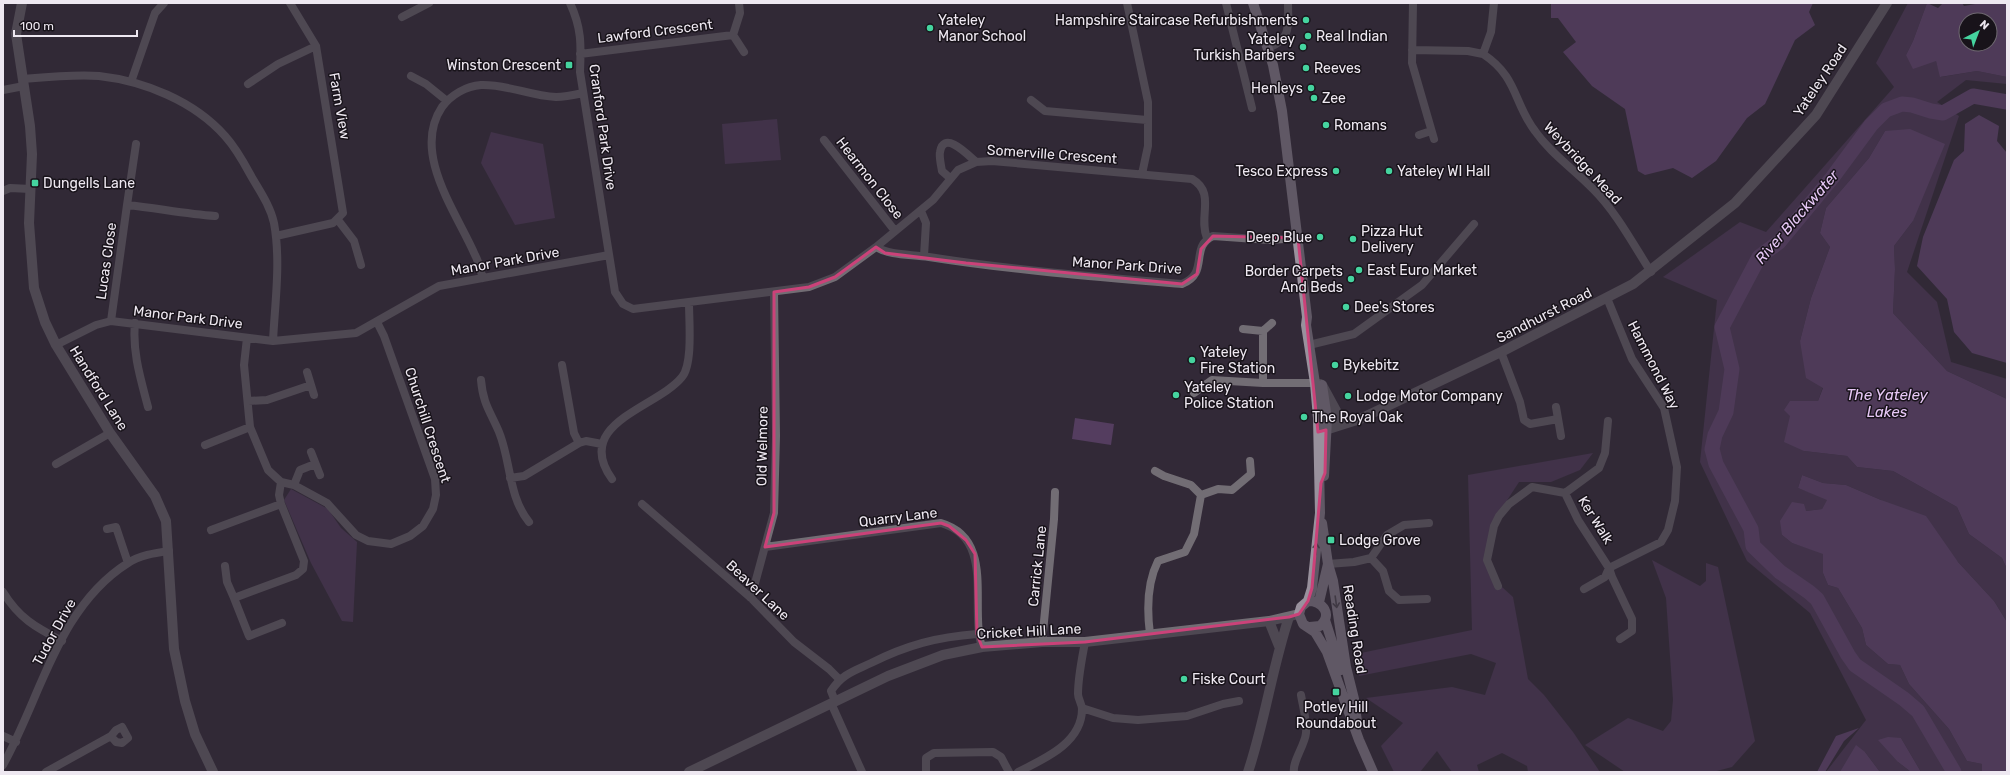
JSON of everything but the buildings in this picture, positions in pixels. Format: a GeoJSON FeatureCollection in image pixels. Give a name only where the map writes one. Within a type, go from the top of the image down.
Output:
{"type":"FeatureCollection","features":[{"type":"Feature","properties":{"kind":"main road","name":"Reading Road"},"geometry":{"type":"LineString","coordinates":[[1253,3],[1268,48],[1282,111],[1307,317],[1311,323],[1312,345],[1322,420],[1319,473],[1321,483],[1320,513],[1316,535],[1314,571],[1308,601],[1294,616],[1303,624],[1317,628],[1325,620]]}},
{"type":"Feature","properties":{"kind":"main road","name":"Reading Road"},"geometry":{"type":"LineString","coordinates":[[1320,513],[1328,564],[1334,581],[1346,667],[1354,699],[1359,740]]}},
{"type":"Feature","properties":{"kind":"main road","name":"Reading Road"},"geometry":{"type":"LineString","coordinates":[[1328,564],[1319,602],[1325,609],[1325,620],[1345,681],[1354,699]]}},
{"type":"Feature","properties":{"kind":"main road"},"geometry":{"type":"LineString","coordinates":[[1308,601],[1319,602]]}},
{"type":"Feature","properties":{"kind":"main road","name":"Reading Road"},"geometry":{"type":"LineString","coordinates":[[1310,627],[1315,632],[1327,652],[1359,740],[1373,772]]}},
{"type":"Feature","properties":{"kind":"street","name":"Handford Lane"},"geometry":{"type":"LineString","coordinates":[[22,3],[16,34],[24,83],[32,154],[29,223],[34,288],[45,322],[56,345],[110,434],[155,496],[166,521],[169,551],[171,624],[175,657],[184,701],[195,734],[213,772]]}},
{"type":"Feature","properties":{"kind":"street"},"geometry":{"type":"LineString","coordinates":[[131,82],[155,13],[164,3]]}},
{"type":"Feature","properties":{"kind":"street","name":"Farm View"},"geometry":{"type":"LineString","coordinates":[[290,3],[316,46],[343,213],[338,220]]}},
{"type":"Feature","properties":{"kind":"street"},"geometry":{"type":"LineString","coordinates":[[402,17],[429,3]]}},
{"type":"Feature","properties":{"kind":"street","name":"Cranford Park Drive"},"geometry":{"type":"LineString","coordinates":[[570,3],[577,17],[582,40],[580,72],[609,255]]}},
{"type":"Feature","properties":{"kind":"street","name":"Lawford Crescent"},"geometry":{"type":"LineString","coordinates":[[732,35],[740,13],[739,3]]}},
{"type":"Feature","properties":{"kind":"street"},"geometry":{"type":"LineString","coordinates":[[1127,3],[1148,102],[1148,146],[1142,174]]}},
{"type":"Feature","properties":{"kind":"street"},"geometry":{"type":"LineString","coordinates":[[1226,3],[1252,108]]}},
{"type":"Feature","properties":{"kind":"street"},"geometry":{"type":"LineString","coordinates":[[1268,48],[1277,45],[1284,39],[1287,31],[1288,3]]}},
{"type":"Feature","properties":{"kind":"street"},"geometry":{"type":"LineString","coordinates":[[1413,3],[1412,50],[1414,71],[1433,135],[1419,135]]}},
{"type":"Feature","properties":{"kind":"street"},"geometry":{"type":"LineString","coordinates":[[1483,54],[1491,32],[1494,3]]}},
{"type":"Feature","properties":{"kind":"street","name":"Yateley Road"},"geometry":{"type":"LineString","coordinates":[[1735,202],[1816,115],[1887,3]]}},
{"type":"Feature","properties":{"kind":"street","name":"Lawford Crescent"},"geometry":{"type":"LineString","coordinates":[[580,54],[732,35]]}},
{"type":"Feature","properties":{"kind":"street","name":"Lawford Crescent"},"geometry":{"type":"LineString","coordinates":[[732,35],[744,52]]}},
{"type":"Feature","properties":{"kind":"street"},"geometry":{"type":"LineString","coordinates":[[248,84],[278,64],[316,46]]}},
{"type":"Feature","properties":{"kind":"street","name":"Weybridge Mead"},"geometry":{"type":"LineString","coordinates":[[1412,50],[1468,51],[1483,54],[1496,62],[1506,72],[1534,130],[1546,146],[1593,189],[1610,207],[1651,272]]}},
{"type":"Feature","properties":{"kind":"street"},"geometry":{"type":"LineString","coordinates":[[3,90],[24,83],[98,76],[131,82],[159,91],[182,103],[206,119],[225,136],[242,158],[269,206],[278,250],[273,341]]}},
{"type":"Feature","properties":{"kind":"street"},"geometry":{"type":"LineString","coordinates":[[411,76],[426,84],[447,101]]}},
{"type":"Feature","properties":{"kind":"street"},"geometry":{"type":"LineString","coordinates":[[483,278],[475,255],[448,202],[434,158],[432,135],[436,116],[447,101],[460,92],[476,86],[494,85],[555,97],[583,93]]}},
{"type":"Feature","properties":{"kind":"street"},"geometry":{"type":"LineString","coordinates":[[1031,100],[1045,111],[1147,120]]}},
{"type":"Feature","properties":{"kind":"street","name":"Hearmon Close"},"geometry":{"type":"LineString","coordinates":[[824,140],[895,231]]}},
{"type":"Feature","properties":{"kind":"street"},"geometry":{"type":"LineString","coordinates":[[950,178],[942,171],[940,152],[943,146],[950,143],[955,144],[976,162]]}},
{"type":"Feature","properties":{"kind":"street","name":"Lucas Close"},"geometry":{"type":"LineString","coordinates":[[111,321],[136,144]]}},
{"type":"Feature","properties":{"kind":"street","name":"Somerville Crescent"},"geometry":{"type":"LineString","coordinates":[[876,247],[933,200],[958,170],[976,162],[992,162],[1192,179],[1200,184],[1206,193],[1203,229],[1207,238]]}},
{"type":"Feature","properties":{"kind":"street"},"geometry":{"type":"LineString","coordinates":[[3,191],[10,188],[31,189]]}},
{"type":"Feature","properties":{"kind":"street","name":"Sandhurst Road"},"geometry":{"type":"LineString","coordinates":[[1322,420],[1345,422],[1360,420],[1501,352],[1607,298],[1651,272],[1735,202]]}},
{"type":"Feature","properties":{"kind":"street","name":"Lucas Close"},"geometry":{"type":"LineString","coordinates":[[127,205],[168,210],[178,214],[215,216]]}},
{"type":"Feature","properties":{"kind":"street"},"geometry":{"type":"LineString","coordinates":[[920,211],[926,223],[924,256]]}},
{"type":"Feature","properties":{"kind":"street"},"geometry":{"type":"LineString","coordinates":[[276,236],[333,223],[338,220],[354,241],[361,265]]}},
{"type":"Feature","properties":{"kind":"street"},"geometry":{"type":"LineString","coordinates":[[1312,345],[1354,334],[1422,285],[1474,224]]}},
{"type":"Feature","properties":{"kind":"street"},"geometry":{"type":"LineString","coordinates":[[1207,238],[1213,236],[1270,240],[1298,238]]}},
{"type":"Feature","properties":{"kind":"street","name":"Manor Park Drive"},"geometry":{"type":"LineString","coordinates":[[876,247],[885,253],[1182,284],[1190,281],[1196,274],[1201,248],[1207,238]]}},
{"type":"Feature","properties":{"kind":"street"},"geometry":{"type":"LineString","coordinates":[[609,255],[615,292],[623,304],[633,309],[809,287],[835,277],[876,247]]}},
{"type":"Feature","properties":{"kind":"street","name":"Manor Park Drive"},"geometry":{"type":"LineString","coordinates":[[56,345],[96,325],[111,321],[273,341],[356,333],[439,286],[609,255]]}},
{"type":"Feature","properties":{"kind":"street","name":"Old Welmore"},"geometry":{"type":"LineString","coordinates":[[751,598],[774,514],[776,436],[774,292]]}},
{"type":"Feature","properties":{"kind":"street","name":"Hammond Way"},"geometry":{"type":"LineString","coordinates":[[1584,589],[1605,577],[1609,568],[1661,542],[1668,530],[1675,500],[1677,467],[1664,408],[1632,359],[1607,298]]}},
{"type":"Feature","properties":{"kind":"street"},"geometry":{"type":"LineString","coordinates":[[612,479],[604,463],[602,444],[612,426],[683,377],[688,363],[689,303]]}},
{"type":"Feature","properties":{"kind":"street","name":"Churchill Crescent"},"geometry":{"type":"LineString","coordinates":[[246,338],[244,365],[250,427],[268,470],[281,482],[294,486],[327,503],[356,535],[368,541],[391,544],[410,536],[423,526],[433,509],[436,496],[435,479],[394,364],[377,322]]}},
{"type":"Feature","properties":{"kind":"street"},"geometry":{"type":"LineString","coordinates":[[135,323],[134,336],[138,373],[148,407]]}},
{"type":"Feature","properties":{"kind":"street"},"geometry":{"type":"LineString","coordinates":[[1243,330],[1263,331],[1272,323]]}},
{"type":"Feature","properties":{"kind":"street"},"geometry":{"type":"LineString","coordinates":[[1263,331],[1263,383]]}},
{"type":"Feature","properties":{"kind":"street"},"geometry":{"type":"LineString","coordinates":[[1501,352],[1520,402],[1524,420],[1530,424],[1558,419]]}},
{"type":"Feature","properties":{"kind":"street"},"geometry":{"type":"LineString","coordinates":[[562,365],[574,433],[579,442]]}},
{"type":"Feature","properties":{"kind":"street"},"geometry":{"type":"LineString","coordinates":[[307,372],[314,395]]}},
{"type":"Feature","properties":{"kind":"street"},"geometry":{"type":"LineString","coordinates":[[481,380],[482,396],[489,414],[499,432],[515,497],[522,514],[529,522]]}},
{"type":"Feature","properties":{"kind":"street"},"geometry":{"type":"LineString","coordinates":[[1194,393],[1212,380],[1263,383],[1318,383],[1345,422]]}},
{"type":"Feature","properties":{"kind":"street"},"geometry":{"type":"LineString","coordinates":[[248,401],[267,400],[311,385]]}},
{"type":"Feature","properties":{"kind":"street"},"geometry":{"type":"LineString","coordinates":[[1556,407],[1561,436]]}},
{"type":"Feature","properties":{"kind":"street"},"geometry":{"type":"LineString","coordinates":[[1565,493],[1599,468],[1604,453],[1608,421]]}},
{"type":"Feature","properties":{"kind":"street","name":"Sandhurst Road"},"geometry":{"type":"LineString","coordinates":[[1322,431],[1345,422]]}},
{"type":"Feature","properties":{"kind":"street"},"geometry":{"type":"LineString","coordinates":[[205,445],[250,427]]}},
{"type":"Feature","properties":{"kind":"street"},"geometry":{"type":"LineString","coordinates":[[56,464],[110,434]]}},
{"type":"Feature","properties":{"kind":"street"},"geometry":{"type":"LineString","coordinates":[[510,478],[524,476],[579,442],[586,441],[602,444]]}},
{"type":"Feature","properties":{"kind":"street"},"geometry":{"type":"LineString","coordinates":[[311,452],[320,475]]}},
{"type":"Feature","properties":{"kind":"street"},"geometry":{"type":"LineString","coordinates":[[1201,495],[1218,489],[1232,490],[1251,474],[1250,461]]}},
{"type":"Feature","properties":{"kind":"street"},"geometry":{"type":"LineString","coordinates":[[294,486],[300,470],[315,464]]}},
{"type":"Feature","properties":{"kind":"street"},"geometry":{"type":"LineString","coordinates":[[1155,471],[1164,476],[1192,485],[1201,495]]}},
{"type":"Feature","properties":{"kind":"street"},"geometry":{"type":"LineString","coordinates":[[234,598],[296,575],[303,569],[304,561],[281,504],[279,495],[281,482]]}},
{"type":"Feature","properties":{"kind":"street","name":"Ker Walk"},"geometry":{"type":"LineString","coordinates":[[1498,586],[1487,560],[1494,526],[1499,516],[1518,497],[1532,487],[1565,493],[1578,520],[1609,568],[1632,619],[1632,631],[1620,639]]}},
{"type":"Feature","properties":{"kind":"street","name":"Carrick Lane"},"geometry":{"type":"LineString","coordinates":[[1042,642],[1054,519],[1055,492]]}},
{"type":"Feature","properties":{"kind":"street"},"geometry":{"type":"LineString","coordinates":[[1150,634],[1148,617],[1152,572],[1158,561],[1185,552],[1194,534],[1201,495]]}},
{"type":"Feature","properties":{"kind":"street"},"geometry":{"type":"LineString","coordinates":[[211,530],[281,504]]}},
{"type":"Feature","properties":{"kind":"street","name":"Beaver Lane"},"geometry":{"type":"LineString","coordinates":[[642,504],[751,598],[794,642],[829,669],[839,679]]}},
{"type":"Feature","properties":{"kind":"street","name":"Quarry Lane"},"geometry":{"type":"LineString","coordinates":[[765,547],[941,523],[949,526],[966,540],[975,554],[977,566],[978,634],[982,647]]}},
{"type":"Feature","properties":{"kind":"street"},"geometry":{"type":"LineString","coordinates":[[1328,564],[1354,562],[1371,558],[1387,535],[1404,526],[1429,523]]}},
{"type":"Feature","properties":{"kind":"street"},"geometry":{"type":"LineString","coordinates":[[106,529],[116,527],[128,563]]}},
{"type":"Feature","properties":{"kind":"street","name":"Tudor Drive"},"geometry":{"type":"LineString","coordinates":[[3,765],[16,742],[62,641],[81,606],[98,587],[128,563],[146,555],[169,551]]}},
{"type":"Feature","properties":{"kind":"street"},"geometry":{"type":"LineString","coordinates":[[1371,558],[1384,571],[1389,591],[1399,600],[1427,599]]}},
{"type":"Feature","properties":{"kind":"street"},"geometry":{"type":"LineString","coordinates":[[225,566],[228,582],[249,636],[282,623]]}},
{"type":"Feature","properties":{"kind":"street"},"geometry":{"type":"LineString","coordinates":[[3,592],[14,609],[30,623],[62,641]]}},
{"type":"Feature","properties":{"kind":"street"},"geometry":{"type":"LineString","coordinates":[[1248,772],[1263,722],[1279,646],[1294,616]]}},
{"type":"Feature","properties":{"kind":"street","name":"Cricket Hill Lane"},"geometry":{"type":"LineString","coordinates":[[689,772],[888,676],[943,655],[982,647],[1042,642],[1085,642],[1268,621],[1294,616]]}},
{"type":"Feature","properties":{"kind":"street"},"geometry":{"type":"LineString","coordinates":[[1268,621],[1279,646]]}},
{"type":"Feature","properties":{"kind":"street","name":"Cricket Hill Lane"},"geometry":{"type":"LineString","coordinates":[[839,679],[900,649],[937,639],[978,634]]}},
{"type":"Feature","properties":{"kind":"street"},"geometry":{"type":"LineString","coordinates":[[1018,772],[1054,753],[1070,740],[1079,725],[1082,708],[1078,695],[1085,642]]}},
{"type":"Feature","properties":{"kind":"street"},"geometry":{"type":"LineString","coordinates":[[839,679],[831,691],[833,702],[862,772]]}},
{"type":"Feature","properties":{"kind":"street"},"geometry":{"type":"LineString","coordinates":[[1294,772],[1306,732],[1301,695]]}},
{"type":"Feature","properties":{"kind":"street"},"geometry":{"type":"LineString","coordinates":[[1082,708],[1113,718],[1138,720],[1187,716],[1223,704],[1239,701]]}},
{"type":"Feature","properties":{"kind":"street"},"geometry":{"type":"LineString","coordinates":[[3,736],[16,742]]}},
{"type":"Feature","properties":{"kind":"street"},"geometry":{"type":"LineString","coordinates":[[46,772],[111,736]]}},
{"type":"Feature","properties":{"kind":"street"},"geometry":{"type":"LineString","coordinates":[[926,772],[926,758],[934,753],[993,752],[1001,757],[1009,772]]}},
{"type":"Feature","properties":{"kind":"highlighted area"},"geometry":{"type":"Polygon","coordinates":[[[1213,236],[1298,238],[1318,432],[1326,430],[1325,473],[1321,483],[1312,588],[1308,601],[1299,614],[1289,617],[1085,642],[982,647],[977,634],[975,554],[966,540],[949,526],[941,523],[765,547],[774,513],[774,292],[809,287],[835,277],[876,247],[885,253],[966,263],[1182,284],[1197,274],[1201,249],[1213,236]]]}},
{"type":"Feature","properties":{"kind":"shaded area"},"geometry":{"type":"Polygon","coordinates":[[[1908,3],[1927,3],[1913,41],[1906,55],[1936,61],[1941,77],[1977,71],[2007,77],[2007,84],[1966,80],[1937,102],[1959,116],[1907,272],[1937,302],[1951,362],[2007,379],[2007,399],[1947,371],[1893,313],[1895,269],[1894,246],[1913,221],[1885,131],[1869,158],[1826,208],[1820,233],[1830,247],[1811,298],[1800,341],[1823,387],[1818,401],[1790,402],[1790,416],[1804,451],[1847,456],[1857,467],[1893,471],[1957,507],[1969,534],[2002,558],[2007,569],[2007,622],[1994,601],[1958,562],[1881,500],[1846,485],[1823,483],[1802,475],[1798,488],[1828,499],[1822,509],[1806,511],[1782,535],[1792,543],[1823,553],[1823,573],[1828,585],[1838,588],[1862,628],[1866,645],[1888,664],[1900,665],[1909,684],[1949,729],[1967,761],[1982,764],[1982,772],[1921,772],[1901,738],[1898,762],[1911,772],[1880,772],[1865,752],[1840,772],[1826,772],[1866,720],[1810,613],[1747,561],[1700,462],[1717,300],[1663,277],[1740,222],[1766,232],[1894,87],[1876,63],[1908,3]]]}},
{"type":"Feature","properties":{"kind":"shaded area"},"geometry":{"type":"Polygon","coordinates":[[[777,119],[781,160],[725,164],[722,124],[777,119]]]}},
{"type":"Feature","properties":{"kind":"shaded area"},"geometry":{"type":"Polygon","coordinates":[[[491,132],[543,144],[555,218],[515,225],[481,163],[491,132]]]}},
{"type":"Feature","properties":{"kind":"shaded area"},"geometry":{"type":"Polygon","coordinates":[[[1075,418],[1114,424],[1111,445],[1072,439],[1075,418]]]}},
{"type":"Feature","properties":{"kind":"shaded area"},"geometry":{"type":"Polygon","coordinates":[[[1593,453],[1580,470],[1551,482],[1519,482],[1491,525],[1491,577],[1513,597],[1528,679],[1544,695],[1573,732],[1600,772],[1528,772],[1527,766],[1502,753],[1477,765],[1479,772],[1452,772],[1437,751],[1420,772],[1394,772],[1381,746],[1403,723],[1366,698],[1452,687],[1485,695],[1496,663],[1471,654],[1359,676],[1356,654],[1472,630],[1468,475],[1593,453]]]}},
{"type":"Feature","properties":{"kind":"shaded area"},"geometry":{"type":"Polygon","coordinates":[[[291,489],[328,509],[341,528],[357,542],[353,622],[342,621],[311,563],[284,500],[291,489]]]}},
{"type":"Feature","properties":{"kind":"shaded area"},"geometry":{"type":"Polygon","coordinates":[[[1652,560],[1700,586],[1706,581],[1706,563],[1718,567],[1755,741],[1732,767],[1713,772],[1625,772],[1585,745],[1628,718],[1663,731],[1671,721],[1673,700],[1666,598],[1652,560]]]}},
{"type":"Feature","properties":{"kind":"water"},"geometry":{"type":"Polygon","coordinates":[[[1551,3],[1813,3],[1809,12],[1815,25],[1795,40],[1765,104],[1747,118],[1716,161],[1692,178],[1673,168],[1645,175],[1638,171],[1625,109],[1592,86],[1563,52],[1576,42],[1558,18],[1551,18],[1551,3]]]}},
{"type":"Feature","properties":{"kind":"water"},"geometry":{"type":"Polygon","coordinates":[[[1927,3],[1938,8],[1943,3],[1962,3],[1964,6],[1981,3],[2007,3],[2007,77],[1977,71],[1940,77],[1936,61],[1913,69],[1906,55],[1913,41],[1927,3]]]}},
{"type":"Feature","properties":{"kind":"water"},"geometry":{"type":"Polygon","coordinates":[[[1979,115],[1999,126],[1997,141],[2007,153],[2007,363],[1972,353],[1954,332],[1947,299],[1917,266],[1923,237],[1954,160],[1964,151],[1965,124],[1979,115]]]}},
{"type":"Feature","properties":{"kind":"water","name":"The Yateley Lakes"},"geometry":{"type":"Polygon","coordinates":[[[1910,129],[1945,144],[1913,221],[1894,246],[1895,269],[1893,313],[1947,371],[2007,399],[2007,569],[2002,558],[1969,534],[1957,507],[1893,471],[1857,467],[1847,456],[1804,451],[1784,442],[1790,416],[1784,410],[1790,401],[1818,401],[1823,388],[1806,378],[1800,341],[1811,298],[1830,247],[1820,233],[1826,208],[1869,158],[1885,131],[1910,129]]]}},
{"type":"Feature","properties":{"kind":"water"},"geometry":{"type":"Polygon","coordinates":[[[1802,475],[1823,483],[1846,485],[1881,500],[1926,516],[1958,562],[1994,601],[2007,622],[2007,772],[1982,772],[1982,764],[1967,761],[1949,729],[1909,684],[1900,665],[1888,664],[1866,645],[1862,628],[1838,588],[1828,585],[1823,573],[1823,554],[1792,543],[1782,535],[1780,521],[1792,502],[1804,504],[1806,511],[1822,509],[1827,500],[1798,488],[1802,475]]]}},
{"type":"Feature","properties":{"kind":"water"},"geometry":{"type":"Polygon","coordinates":[[[1859,728],[1844,741],[1825,772],[1817,772],[1836,736],[1859,728]]]}},
{"type":"Feature","properties":{"kind":"water"},"geometry":{"type":"Polygon","coordinates":[[[1888,737],[1901,738],[1921,772],[1911,772],[1898,762],[1878,740],[1888,737]]]}},
{"type":"Feature","properties":{"kind":"water"},"geometry":{"type":"Polygon","coordinates":[[[1856,745],[1865,752],[1880,772],[1840,772],[1856,745]]]}},
{"type":"Feature","properties":{"kind":"waterway","name":"River Blackwater"},"geometry":{"type":"LineString","coordinates":[[1954,772],[1918,711],[1904,699],[1855,665],[1817,599],[1780,572],[1753,546],[1751,529],[1716,464],[1712,449],[1715,435],[1726,412],[1732,369],[1722,327],[1759,257],[1779,242],[1832,178],[1871,125],[1886,110],[1902,104],[1943,113],[1973,96],[2007,102]]}},
{"type":"Feature","properties":{"kind":"place","name":"Hampshire Staircase Refurbishments"},"geometry":{"type":"Point","coordinates":[1306,20]}},
{"type":"Feature","properties":{"kind":"place","name":"Yateley Manor School"},"geometry":{"type":"Point","coordinates":[930,28]}},
{"type":"Feature","properties":{"kind":"place","name":"Real Indian"},"geometry":{"type":"Point","coordinates":[1308,36]}},
{"type":"Feature","properties":{"kind":"place","name":"Yateley Turkish Barbers"},"geometry":{"type":"Point","coordinates":[1303,47]}},
{"type":"Feature","properties":{"kind":"place","name":"Winston Crescent"},"geometry":{"type":"Point","coordinates":[569,65]}},
{"type":"Feature","properties":{"kind":"place","name":"Reeves"},"geometry":{"type":"Point","coordinates":[1306,68]}},
{"type":"Feature","properties":{"kind":"place","name":"Henleys"},"geometry":{"type":"Point","coordinates":[1311,88]}},
{"type":"Feature","properties":{"kind":"place","name":"Zee"},"geometry":{"type":"Point","coordinates":[1314,98]}},
{"type":"Feature","properties":{"kind":"place","name":"Romans"},"geometry":{"type":"Point","coordinates":[1326,125]}},
{"type":"Feature","properties":{"kind":"place","name":"Tesco Express"},"geometry":{"type":"Point","coordinates":[1336,171]}},
{"type":"Feature","properties":{"kind":"place","name":"Yateley WI Hall"},"geometry":{"type":"Point","coordinates":[1389,171]}},
{"type":"Feature","properties":{"kind":"place","name":"Dungells Lane"},"geometry":{"type":"Point","coordinates":[35,183]}},
{"type":"Feature","properties":{"kind":"place","name":"Deep Blue"},"geometry":{"type":"Point","coordinates":[1320,237]}},
{"type":"Feature","properties":{"kind":"place","name":"Pizza Hut Delivery"},"geometry":{"type":"Point","coordinates":[1353,239]}},
{"type":"Feature","properties":{"kind":"place","name":"East Euro Market"},"geometry":{"type":"Point","coordinates":[1359,270]}},
{"type":"Feature","properties":{"kind":"place","name":"Border Carpets And Beds"},"geometry":{"type":"Point","coordinates":[1351,279]}},
{"type":"Feature","properties":{"kind":"place","name":"Dee's Stores"},"geometry":{"type":"Point","coordinates":[1346,307]}},
{"type":"Feature","properties":{"kind":"place","name":"Yateley Fire Station"},"geometry":{"type":"Point","coordinates":[1192,360]}},
{"type":"Feature","properties":{"kind":"place","name":"Bykebitz"},"geometry":{"type":"Point","coordinates":[1335,365]}},
{"type":"Feature","properties":{"kind":"place","name":"Yateley Police Station"},"geometry":{"type":"Point","coordinates":[1176,395]}},
{"type":"Feature","properties":{"kind":"place","name":"Lodge Motor Company"},"geometry":{"type":"Point","coordinates":[1348,396]}},
{"type":"Feature","properties":{"kind":"place","name":"The Royal Oak"},"geometry":{"type":"Point","coordinates":[1304,417]}},
{"type":"Feature","properties":{"kind":"place","name":"Lodge Grove"},"geometry":{"type":"Point","coordinates":[1331,540]}},
{"type":"Feature","properties":{"kind":"place","name":"Fiske Court"},"geometry":{"type":"Point","coordinates":[1184,679]}},
{"type":"Feature","properties":{"kind":"place","name":"Potley Hill Roundabout"},"geometry":{"type":"Point","coordinates":[1336,692]}}]}
